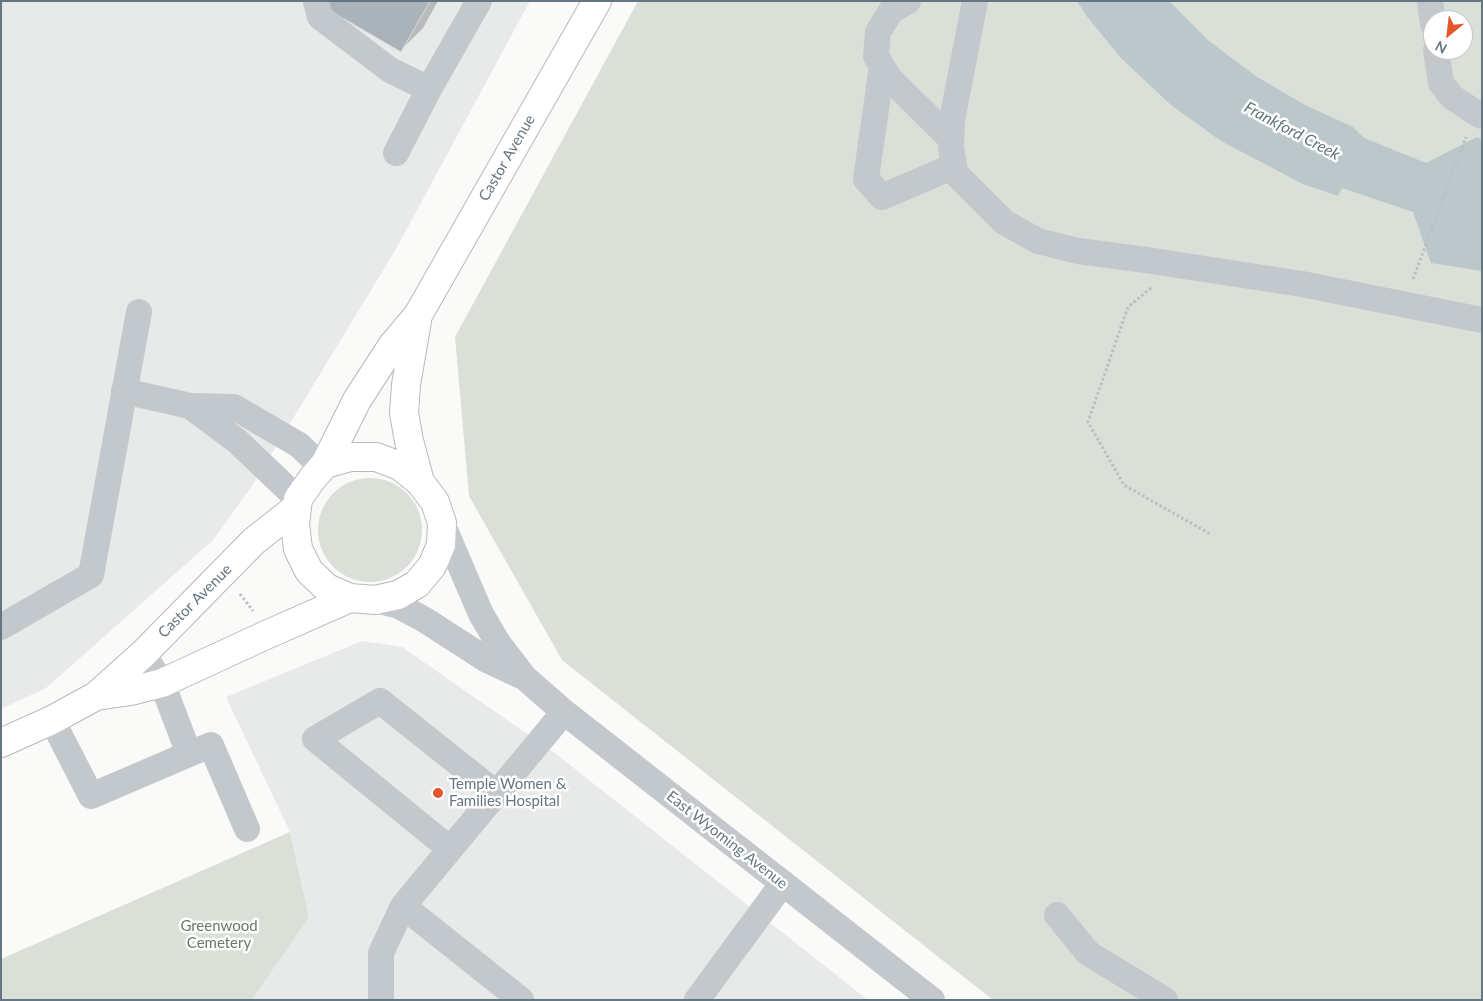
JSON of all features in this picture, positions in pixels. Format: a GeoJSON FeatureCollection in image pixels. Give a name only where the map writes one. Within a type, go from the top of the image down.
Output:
{"type":"FeatureCollection","features":[{"type":"Feature","properties":{"kind":"main road","name":"Castor Avenue"},"geometry":{"type":"LineString","coordinates":[[324,466],[357,400],[392,346],[418,315],[597,1]]}},
{"type":"Feature","properties":{"kind":"main road","name":"Castor Avenue"},"geometry":{"type":"LineString","coordinates":[[418,315],[406,385],[404,413],[420,482]]}},
{"type":"Feature","properties":{"kind":"main road"},"geometry":{"type":"LineString","coordinates":[[350,456],[376,457],[400,466],[420,482],[434,502],[442,523],[441,546],[432,566],[417,584],[398,595],[363,599],[328,588],[309,571],[298,548],[295,524],[297,503],[312,479],[324,466],[350,456]]}},
{"type":"Feature","properties":{"kind":"main road","name":"Castor Avenue"},"geometry":{"type":"LineString","coordinates":[[1,743],[52,720],[96,696],[143,654],[254,542],[297,503]]}},
{"type":"Feature","properties":{"kind":"main road","name":"Castor Avenue"},"geometry":{"type":"LineString","coordinates":[[96,696],[162,684],[266,635],[363,599]]}},
{"type":"Feature","properties":{"kind":"street"},"geometry":{"type":"LineString","coordinates":[[316,1],[320,17],[390,70],[429,90]]}},
{"type":"Feature","properties":{"kind":"street"},"geometry":{"type":"LineString","coordinates":[[396,153],[479,1]]}},
{"type":"Feature","properties":{"kind":"street"},"geometry":{"type":"LineString","coordinates":[[908,1],[891,11],[878,32],[876,56],[888,78],[951,139]]}},
{"type":"Feature","properties":{"kind":"street"},"geometry":{"type":"LineString","coordinates":[[976,1],[952,120],[951,147],[955,173],[1004,222],[1038,241],[1078,251],[1302,284],[1482,320]]}},
{"type":"Feature","properties":{"kind":"street"},"geometry":{"type":"LineString","coordinates":[[1438,60],[1441,83],[1452,97],[1479,115],[1474,124]]}},
{"type":"Feature","properties":{"kind":"street"},"geometry":{"type":"LineString","coordinates":[[882,66],[866,179],[882,197],[954,166]]}},
{"type":"Feature","properties":{"kind":"street"},"geometry":{"type":"LineString","coordinates":[[1,627],[91,575],[139,312]]}},
{"type":"Feature","properties":{"kind":"street"},"geometry":{"type":"LineString","coordinates":[[124,391],[190,406],[234,408],[299,445],[324,466]]}},
{"type":"Feature","properties":{"kind":"street"},"geometry":{"type":"LineString","coordinates":[[190,406],[237,441],[297,503]]}},
{"type":"Feature","properties":{"kind":"street","name":"East Wyoming Avenue"},"geometry":{"type":"LineString","coordinates":[[442,523],[481,614],[498,643],[524,677],[564,712],[932,1000]]}},
{"type":"Feature","properties":{"kind":"street","name":"East Wyoming Avenue"},"geometry":{"type":"LineString","coordinates":[[363,599],[399,606],[425,620],[487,660],[524,677]]}},
{"type":"Feature","properties":{"kind":"street"},"geometry":{"type":"LineString","coordinates":[[143,654],[162,684],[189,754]]}},
{"type":"Feature","properties":{"kind":"street"},"geometry":{"type":"LineString","coordinates":[[450,849],[315,739],[380,701],[497,794]]}},
{"type":"Feature","properties":{"kind":"street"},"geometry":{"type":"LineString","coordinates":[[381,1000],[381,954],[403,906],[564,712]]}},
{"type":"Feature","properties":{"kind":"street"},"geometry":{"type":"LineString","coordinates":[[52,720],[91,796],[211,745],[247,829]]}},
{"type":"Feature","properties":{"kind":"street"},"geometry":{"type":"LineString","coordinates":[[697,1000],[783,883]]}},
{"type":"Feature","properties":{"kind":"street"},"geometry":{"type":"LineString","coordinates":[[403,906],[521,1000]]}},
{"type":"Feature","properties":{"kind":"street"},"geometry":{"type":"LineString","coordinates":[[1057,915],[1088,953],[1166,1000]]}},
{"type":"Feature","properties":{"kind":"path"},"geometry":{"type":"LineString","coordinates":[[1412,280],[1474,124]]}},
{"type":"Feature","properties":{"kind":"path"},"geometry":{"type":"LineString","coordinates":[[1178,265],[1128,307],[1088,422],[1124,485],[1210,534]]}},
{"type":"Feature","properties":{"kind":"path"},"geometry":{"type":"LineString","coordinates":[[237,589],[254,613]]}},
{"type":"Feature","properties":{"kind":"shaded area"},"geometry":{"type":"Polygon","coordinates":[[[1,1],[530,1],[396,249],[252,486],[213,540],[46,688],[1,709],[1,1]]]}},
{"type":"Feature","properties":{"kind":"shaded area","name":"Temple Women & Families Hospital"},"geometry":{"type":"Polygon","coordinates":[[[362,641],[402,647],[556,754],[868,1000],[252,1000],[309,917],[290,832],[226,697],[362,641]]]}},
{"type":"Feature","properties":{"kind":"green space"},"geometry":{"type":"Polygon","coordinates":[[[638,1],[1482,1],[1482,1000],[993,1000],[562,660],[469,496],[455,337],[638,1]]]}},
{"type":"Feature","properties":{"kind":"green space"},"geometry":{"type":"Polygon","coordinates":[[[370,478],[390,482],[407,493],[418,510],[422,530],[418,550],[407,567],[390,578],[370,582],[350,578],[333,567],[322,550],[318,530],[322,510],[333,493],[350,482],[370,478]]]}},
{"type":"Feature","properties":{"kind":"green space","name":"Greenwood Cemetery"},"geometry":{"type":"Polygon","coordinates":[[[290,832],[309,917],[252,1000],[1,1000],[1,959],[290,832]]]}},
{"type":"Feature","properties":{"kind":"water","name":"Frankford Creek"},"geometry":{"type":"Polygon","coordinates":[[[1077,1],[1169,1],[1209,41],[1257,77],[1305,105],[1353,127],[1364,138],[1426,163],[1477,137],[1482,140],[1482,271],[1431,263],[1413,212],[1342,188],[1338,196],[1303,184],[1221,141],[1171,105],[1121,58],[1085,14],[1077,1]]]}},
{"type":"Feature","properties":{"kind":"building"},"geometry":{"type":"Polygon","coordinates":[[[323,1],[430,1],[401,52],[324,7],[323,1]]]}},
{"type":"Feature","properties":{"kind":"place","name":"Temple Women & Families Hospital"},"geometry":{"type":"Point","coordinates":[438,793]}}]}
